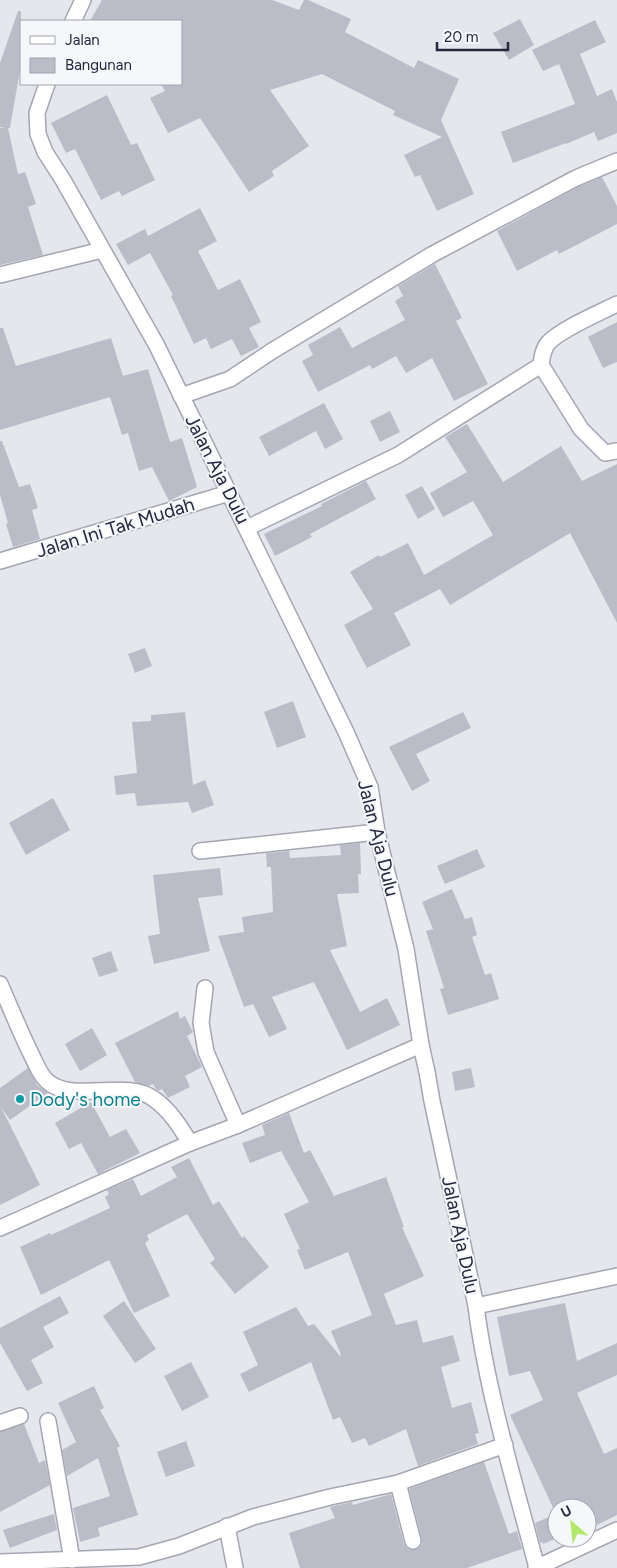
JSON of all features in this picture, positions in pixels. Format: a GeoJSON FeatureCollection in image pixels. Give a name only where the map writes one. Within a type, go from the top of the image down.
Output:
{"type":"FeatureCollection","features":[{"type":"Feature","properties":{"kind":"street"},"geometry":{"type":"LineString","coordinates":[[73,20],[83,0]]}},
{"type":"Feature","properties":{"kind":"street","name":"Jalan Aja Dulu"},"geometry":{"type":"LineString","coordinates":[[47,85],[37,113],[38,134],[46,152],[156,344],[248,528],[346,732],[370,787],[377,832],[406,949],[421,1044],[480,1333],[505,1445],[536,1568]]}},
{"type":"Feature","properties":{"kind":"street"},"geometry":{"type":"LineString","coordinates":[[181,396],[230,379],[272,351],[433,254],[576,178],[617,161]]}},
{"type":"Feature","properties":{"kind":"street"},"geometry":{"type":"LineString","coordinates":[[0,275],[102,250]]}},
{"type":"Feature","properties":{"kind":"street"},"geometry":{"type":"LineString","coordinates":[[248,528],[398,455],[540,365],[548,343],[567,330],[617,304]]}},
{"type":"Feature","properties":{"kind":"street"},"geometry":{"type":"LineString","coordinates":[[540,365],[582,429],[605,452],[617,451]]}},
{"type":"Feature","properties":{"kind":"street","name":"Jalan Ini Tak Mudah"},"geometry":{"type":"LineString","coordinates":[[0,561],[229,492]]}},
{"type":"Feature","properties":{"kind":"street"},"geometry":{"type":"LineString","coordinates":[[200,851],[377,832]]}},
{"type":"Feature","properties":{"kind":"street"},"geometry":{"type":"LineString","coordinates":[[0,984],[22,1037],[39,1070],[47,1081],[58,1088],[75,1091],[139,1092],[153,1098],[164,1108],[190,1144]]}},
{"type":"Feature","properties":{"kind":"street"},"geometry":{"type":"LineString","coordinates":[[205,988],[200,1022],[206,1052],[238,1125]]}},
{"type":"Feature","properties":{"kind":"street"},"geometry":{"type":"LineString","coordinates":[[0,1228],[421,1044]]}},
{"type":"Feature","properties":{"kind":"street"},"geometry":{"type":"LineString","coordinates":[[476,1306],[617,1276]]}},
{"type":"Feature","properties":{"kind":"street"},"geometry":{"type":"LineString","coordinates":[[0,1423],[20,1416]]}},
{"type":"Feature","properties":{"kind":"street"},"geometry":{"type":"LineString","coordinates":[[48,1421],[72,1560]]}},
{"type":"Feature","properties":{"kind":"street"},"geometry":{"type":"LineString","coordinates":[[0,1562],[139,1557],[178,1546],[253,1517],[302,1503],[398,1483],[505,1445]]}},
{"type":"Feature","properties":{"kind":"street"},"geometry":{"type":"LineString","coordinates":[[398,1483],[413,1541]]}},
{"type":"Feature","properties":{"kind":"street"},"geometry":{"type":"LineString","coordinates":[[226,1526],[235,1568]]}},
{"type":"Feature","properties":{"kind":"street"},"geometry":{"type":"LineString","coordinates":[[536,1568],[617,1530]]}},
{"type":"Feature","properties":{"kind":"building"},"geometry":{"type":"Polygon","coordinates":[[[102,0],[272,0],[299,10],[304,0],[308,0],[351,19],[345,32],[414,68],[418,60],[459,79],[441,120],[474,194],[437,211],[420,175],[415,177],[404,155],[442,137],[393,115],[395,111],[322,74],[270,90],[309,146],[272,171],[274,176],[249,192],[200,118],[168,133],[150,98],[165,91],[162,85],[182,85],[182,20],[91,20],[102,0]]]}},
{"type":"Feature","properties":{"kind":"building"},"geometry":{"type":"Polygon","coordinates":[[[18,11],[21,11],[20,70],[10,128],[8,128],[18,174],[25,172],[36,204],[28,207],[43,255],[0,265],[0,128],[5,128],[0,127],[0,63],[18,11]]]}},
{"type":"Feature","properties":{"kind":"building"},"geometry":{"type":"Polygon","coordinates":[[[520,19],[534,45],[509,60],[493,33],[520,19]]]}},
{"type":"Feature","properties":{"kind":"building"},"geometry":{"type":"Polygon","coordinates":[[[595,20],[606,42],[580,54],[597,96],[612,89],[617,102],[617,133],[598,141],[594,132],[513,163],[501,132],[575,104],[559,64],[543,71],[532,50],[595,20]]]}},
{"type":"Feature","properties":{"kind":"building"},"geometry":{"type":"Polygon","coordinates":[[[107,95],[131,145],[137,143],[155,180],[122,196],[119,191],[101,200],[75,149],[66,153],[51,123],[107,95]]]}},
{"type":"Feature","properties":{"kind":"building"},"geometry":{"type":"Polygon","coordinates":[[[602,177],[617,206],[617,224],[559,254],[557,250],[517,271],[497,231],[580,186],[602,177]]]}},
{"type":"Feature","properties":{"kind":"building"},"geometry":{"type":"Polygon","coordinates":[[[200,208],[217,241],[198,251],[218,290],[240,279],[261,322],[249,328],[259,347],[241,356],[232,339],[211,349],[206,338],[194,344],[171,296],[173,295],[150,253],[128,265],[116,244],[145,229],[148,236],[200,208]]]}},
{"type":"Feature","properties":{"kind":"building"},"geometry":{"type":"Polygon","coordinates":[[[435,264],[462,318],[456,321],[488,384],[454,401],[432,358],[406,373],[396,356],[372,369],[370,365],[318,392],[302,361],[313,355],[308,345],[340,327],[352,348],[405,320],[395,301],[403,296],[398,286],[435,264]]]}},
{"type":"Feature","properties":{"kind":"building"},"geometry":{"type":"Polygon","coordinates":[[[617,322],[617,362],[603,368],[588,337],[617,322]]]}},
{"type":"Feature","properties":{"kind":"building"},"geometry":{"type":"Polygon","coordinates":[[[0,328],[3,328],[16,366],[111,338],[123,376],[148,369],[170,442],[182,438],[197,487],[169,501],[152,467],[139,471],[128,433],[122,435],[110,397],[0,430],[0,328]]]}},
{"type":"Feature","properties":{"kind":"building"},"geometry":{"type":"Polygon","coordinates":[[[324,403],[343,439],[325,449],[316,431],[269,456],[259,437],[324,403]]]}},
{"type":"Feature","properties":{"kind":"building"},"geometry":{"type":"Polygon","coordinates":[[[390,411],[400,432],[380,442],[370,421],[390,411]]]}},
{"type":"Feature","properties":{"kind":"building"},"geometry":{"type":"Polygon","coordinates":[[[467,424],[503,482],[561,446],[582,481],[617,464],[617,623],[570,533],[450,605],[440,589],[394,613],[411,645],[367,668],[344,625],[373,609],[350,572],[379,555],[380,557],[408,543],[424,575],[493,535],[473,501],[443,517],[430,493],[467,472],[445,437],[467,424]]]}},
{"type":"Feature","properties":{"kind":"building"},"geometry":{"type":"Polygon","coordinates":[[[0,441],[2,441],[19,487],[30,484],[38,508],[32,510],[40,539],[13,547],[0,495],[0,441]]]}},
{"type":"Feature","properties":{"kind":"building"},"geometry":{"type":"Polygon","coordinates":[[[366,481],[376,499],[310,534],[312,537],[275,556],[264,534],[322,506],[321,504],[366,481]]]}},
{"type":"Feature","properties":{"kind":"building"},"geometry":{"type":"Polygon","coordinates":[[[422,486],[435,509],[418,519],[405,495],[422,486]]]}},
{"type":"Feature","properties":{"kind":"building"},"geometry":{"type":"Polygon","coordinates":[[[145,648],[152,666],[135,673],[128,654],[145,648]]]}},
{"type":"Feature","properties":{"kind":"building"},"geometry":{"type":"Polygon","coordinates":[[[293,701],[306,737],[277,748],[264,712],[293,701]]]}},
{"type":"Feature","properties":{"kind":"building"},"geometry":{"type":"Polygon","coordinates":[[[185,712],[193,785],[205,780],[214,805],[192,813],[188,802],[137,806],[135,793],[116,795],[114,776],[137,773],[132,722],[151,721],[151,715],[185,712]]]}},
{"type":"Feature","properties":{"kind":"building"},"geometry":{"type":"Polygon","coordinates":[[[463,712],[471,728],[416,754],[430,781],[412,791],[389,747],[463,712]]]}},
{"type":"Feature","properties":{"kind":"building"},"geometry":{"type":"Polygon","coordinates":[[[53,798],[70,830],[26,855],[9,823],[53,798]]]}},
{"type":"Feature","properties":{"kind":"building"},"geometry":{"type":"Polygon","coordinates":[[[360,843],[361,874],[358,874],[359,893],[337,894],[347,946],[330,950],[360,1012],[387,998],[400,1025],[347,1050],[314,982],[272,997],[287,1029],[269,1037],[253,1004],[244,1007],[218,936],[244,932],[242,917],[273,912],[271,867],[267,867],[266,853],[289,851],[290,858],[341,855],[340,845],[360,843]]]}},
{"type":"Feature","properties":{"kind":"building"},"geometry":{"type":"Polygon","coordinates":[[[477,849],[485,867],[445,884],[437,866],[477,849]]]}},
{"type":"Feature","properties":{"kind":"building"},"geometry":{"type":"Polygon","coordinates":[[[220,868],[223,895],[198,898],[210,951],[154,964],[148,936],[160,934],[153,875],[220,868]]]}},
{"type":"Feature","properties":{"kind":"building"},"geometry":{"type":"Polygon","coordinates":[[[452,889],[465,919],[472,917],[477,935],[472,937],[485,975],[491,973],[499,999],[448,1015],[440,989],[444,988],[426,931],[433,929],[422,902],[452,889]]]}},
{"type":"Feature","properties":{"kind":"building"},"geometry":{"type":"Polygon","coordinates":[[[111,951],[118,971],[99,977],[92,958],[111,951]]]}},
{"type":"Feature","properties":{"kind":"building"},"geometry":{"type":"Polygon","coordinates":[[[178,1011],[180,1019],[185,1016],[193,1032],[187,1036],[202,1067],[185,1076],[190,1087],[168,1098],[162,1089],[158,1091],[153,1084],[149,1086],[135,1082],[115,1043],[178,1011]]]}},
{"type":"Feature","properties":{"kind":"building"},"geometry":{"type":"Polygon","coordinates":[[[92,1028],[107,1055],[80,1071],[65,1044],[92,1028]]]}},
{"type":"Feature","properties":{"kind":"building"},"geometry":{"type":"Polygon","coordinates":[[[28,1068],[37,1085],[48,1093],[10,1120],[1,1107],[40,1185],[0,1205],[0,1088],[28,1068]]]}},
{"type":"Feature","properties":{"kind":"building"},"geometry":{"type":"Polygon","coordinates":[[[471,1068],[475,1087],[455,1091],[452,1072],[471,1068]]]}},
{"type":"Feature","properties":{"kind":"building"},"geometry":{"type":"Polygon","coordinates":[[[91,1102],[110,1137],[126,1129],[140,1153],[98,1174],[81,1143],[69,1149],[55,1123],[91,1102]]]}},
{"type":"Feature","properties":{"kind":"building"},"geometry":{"type":"Polygon","coordinates":[[[289,1113],[304,1153],[310,1150],[334,1196],[386,1177],[404,1227],[402,1227],[424,1276],[384,1294],[396,1325],[417,1320],[423,1343],[453,1335],[460,1361],[441,1367],[452,1408],[471,1402],[479,1433],[475,1434],[478,1444],[418,1466],[406,1429],[369,1446],[365,1438],[352,1443],[340,1417],[333,1420],[311,1362],[249,1392],[240,1374],[258,1365],[243,1332],[296,1307],[308,1326],[314,1324],[340,1356],[331,1331],[372,1315],[348,1252],[305,1270],[297,1250],[300,1249],[284,1214],[309,1202],[281,1151],[250,1163],[242,1143],[265,1135],[262,1125],[289,1113]]]}},
{"type":"Feature","properties":{"kind":"building"},"geometry":{"type":"Polygon","coordinates":[[[189,1158],[213,1205],[219,1201],[242,1238],[244,1236],[269,1267],[235,1294],[210,1263],[215,1259],[187,1214],[147,1235],[149,1240],[145,1243],[170,1296],[134,1313],[109,1260],[41,1295],[20,1247],[110,1208],[105,1197],[109,1194],[107,1190],[133,1179],[141,1196],[177,1177],[171,1167],[189,1158]]]}},
{"type":"Feature","properties":{"kind":"building"},"geometry":{"type":"Polygon","coordinates":[[[60,1296],[69,1313],[43,1327],[54,1347],[31,1360],[43,1383],[27,1391],[0,1343],[0,1328],[60,1296]]]}},
{"type":"Feature","properties":{"kind":"building"},"geometry":{"type":"Polygon","coordinates":[[[124,1301],[156,1349],[135,1363],[103,1316],[124,1301]]]}},
{"type":"Feature","properties":{"kind":"building"},"geometry":{"type":"Polygon","coordinates":[[[565,1303],[577,1361],[617,1343],[617,1375],[577,1393],[604,1454],[617,1448],[617,1515],[597,1525],[597,1498],[549,1498],[510,1415],[543,1400],[530,1371],[509,1376],[497,1317],[565,1303]]]}},
{"type":"Feature","properties":{"kind":"building"},"geometry":{"type":"Polygon","coordinates":[[[191,1362],[209,1397],[182,1411],[164,1376],[191,1362]]]}},
{"type":"Feature","properties":{"kind":"building"},"geometry":{"type":"Polygon","coordinates":[[[94,1386],[104,1408],[100,1410],[120,1446],[117,1448],[138,1515],[98,1528],[100,1536],[80,1542],[73,1508],[110,1496],[98,1458],[67,1476],[62,1450],[76,1442],[58,1403],[94,1386]]]}},
{"type":"Feature","properties":{"kind":"building"},"geometry":{"type":"Polygon","coordinates":[[[24,1424],[39,1463],[45,1460],[50,1485],[0,1512],[0,1432],[24,1424]]]}},
{"type":"Feature","properties":{"kind":"building"},"geometry":{"type":"Polygon","coordinates":[[[186,1441],[195,1466],[166,1477],[157,1452],[186,1441]]]}},
{"type":"Feature","properties":{"kind":"building"},"geometry":{"type":"Polygon","coordinates":[[[484,1462],[509,1534],[517,1531],[522,1549],[467,1568],[300,1568],[289,1533],[335,1518],[330,1507],[352,1502],[353,1505],[391,1494],[404,1544],[411,1550],[419,1548],[422,1544],[422,1539],[409,1489],[484,1462]]]}},
{"type":"Feature","properties":{"kind":"building"},"geometry":{"type":"Polygon","coordinates":[[[54,1514],[57,1530],[10,1548],[3,1530],[54,1514]]]}},
{"type":"Feature","properties":{"kind":"building"},"geometry":{"type":"Polygon","coordinates":[[[547,1518],[547,1542],[540,1543],[535,1523],[547,1518]]]}},
{"type":"Feature","properties":{"kind":"place","name":"Dody's home"},"geometry":{"type":"Point","coordinates":[20,1099]}}]}
